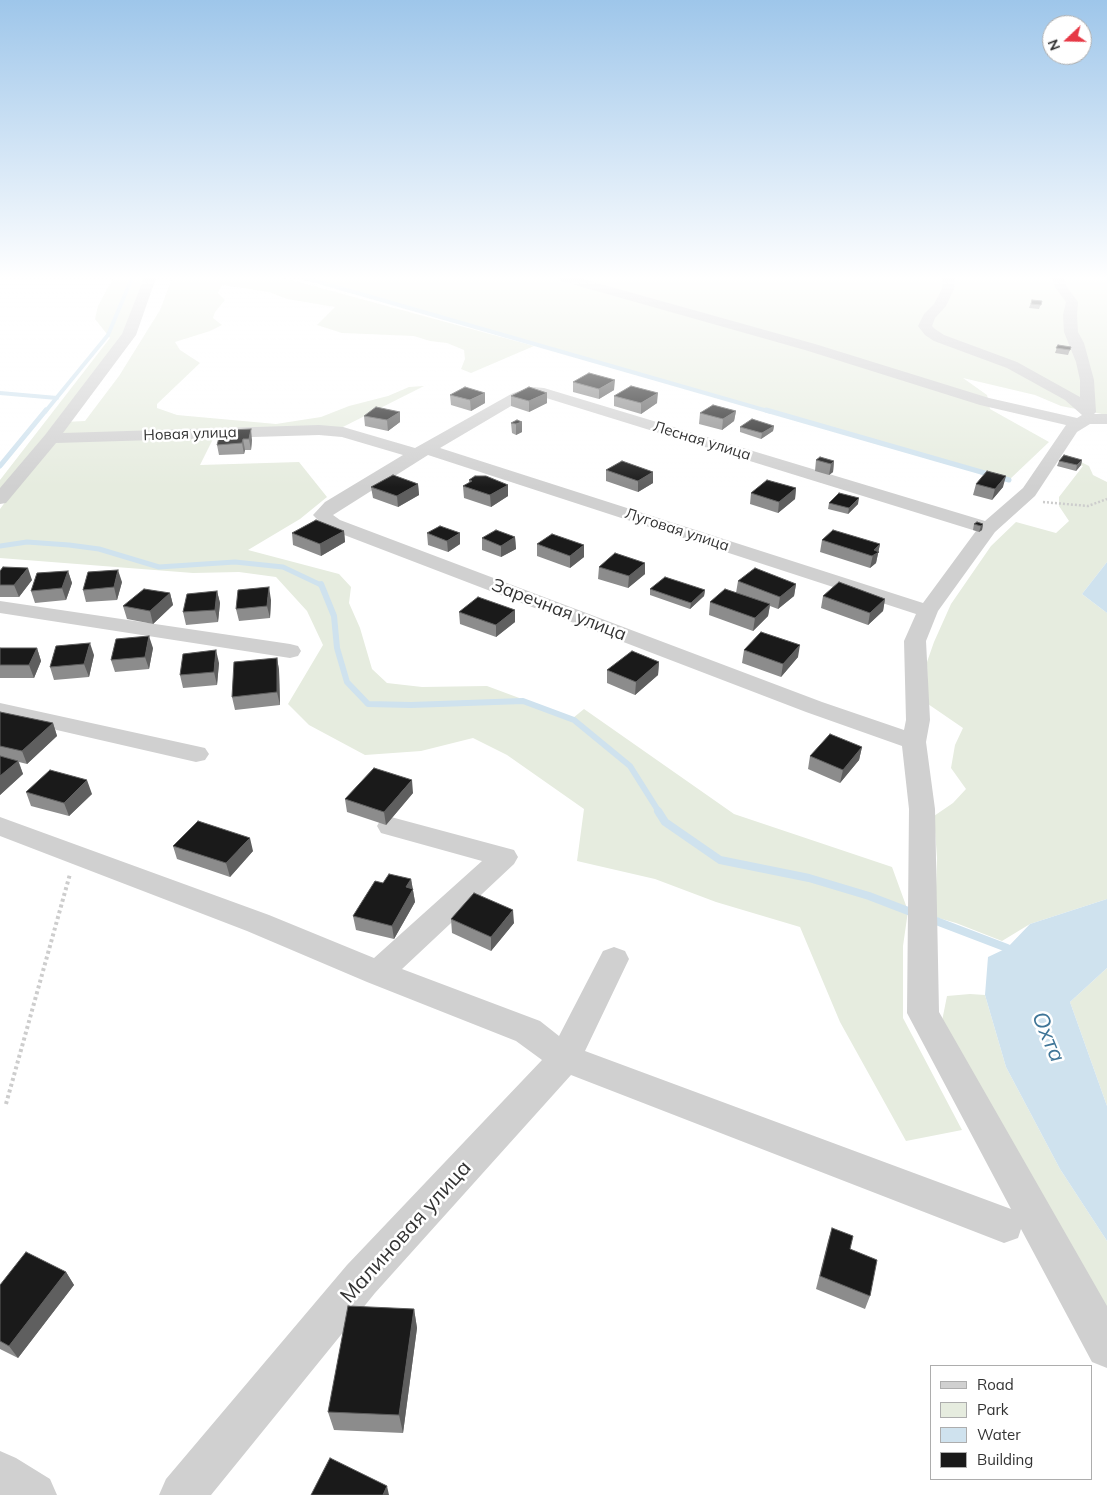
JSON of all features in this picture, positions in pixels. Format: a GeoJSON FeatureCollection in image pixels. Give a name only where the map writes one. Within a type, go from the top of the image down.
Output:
{"type":"FeatureCollection","features":[{"type":"Feature","properties":{"kind":"street"},"geometry":{"type":"LineString","coordinates":[[0,500],[51,438],[119,348]]}},
{"type":"Feature","properties":{"kind":"street"},"geometry":{"type":"LineString","coordinates":[[809,348],[985,402],[1080,423]]}},
{"type":"Feature","properties":{"kind":"street"},"geometry":{"type":"LineString","coordinates":[[965,348],[1012,365],[1070,397],[1088,412],[1087,380],[1079,348]]}},
{"type":"Feature","properties":{"kind":"street","name":"Лесная улица"},"geometry":{"type":"LineString","coordinates":[[422,451],[518,396],[525,393],[539,392],[988,528]]}},
{"type":"Feature","properties":{"kind":"street"},"geometry":{"type":"LineString","coordinates":[[1107,419],[1090,419],[1071,429],[1029,492],[988,528],[928,611],[915,641],[918,720],[914,742],[922,809],[923,1013],[1107,1347]]}},
{"type":"Feature","properties":{"kind":"street","name":"Новая улица"},"geometry":{"type":"LineString","coordinates":[[51,438],[319,430],[343,432],[422,451]]}},
{"type":"Feature","properties":{"kind":"street","name":"Луговая улица"},"geometry":{"type":"LineString","coordinates":[[422,451],[928,611]]}},
{"type":"Feature","properties":{"kind":"street","name":"Заречная улица"},"geometry":{"type":"LineString","coordinates":[[422,451],[331,506],[322,515],[333,524],[814,707],[914,742]]}},
{"type":"Feature","properties":{"kind":"street"},"geometry":{"type":"LineString","coordinates":[[0,607],[290,651]]}},
{"type":"Feature","properties":{"kind":"street"},"geometry":{"type":"LineString","coordinates":[[0,710],[196,754]]}},
{"type":"Feature","properties":{"kind":"street"},"geometry":{"type":"LineString","coordinates":[[0,826],[258,923],[378,973],[528,1031],[565,1058],[1004,1225]]}},
{"type":"Feature","properties":{"kind":"street"},"geometry":{"type":"LineString","coordinates":[[378,973],[504,857],[391,826]]}},
{"type":"Feature","properties":{"kind":"street","name":"Малиновая улица"},"geometry":{"type":"LineString","coordinates":[[182,1495],[360,1279],[565,1058],[614,959]]}},
{"type":"Feature","properties":{"kind":"street"},"geometry":{"type":"LineString","coordinates":[[0,1474],[34,1495]]}},
{"type":"Feature","properties":{"kind":"path"},"geometry":{"type":"LineString","coordinates":[[1013,506],[1025,501],[1088,506],[1107,499]]}},
{"type":"Feature","properties":{"kind":"path"},"geometry":{"type":"LineString","coordinates":[[6,1104],[76,854]]}},
{"type":"Feature","properties":{"kind":"green space"},"geometry":{"type":"Polygon","coordinates":[[[102,348],[114,348],[0,493],[0,480],[102,348]]]}},
{"type":"Feature","properties":{"kind":"green space"},"geometry":{"type":"Polygon","coordinates":[[[137,348],[179,348],[200,363],[157,404],[157,408],[177,415],[276,424],[321,417],[349,406],[388,396],[409,387],[424,386],[331,433],[214,437],[200,465],[299,462],[327,497],[300,519],[248,550],[339,574],[351,587],[349,603],[360,628],[372,669],[387,683],[422,687],[487,686],[573,718],[584,709],[734,814],[892,867],[908,911],[903,946],[903,1018],[962,1130],[906,1141],[840,1022],[800,927],[716,902],[655,879],[577,861],[584,809],[507,755],[473,738],[421,751],[365,755],[309,725],[288,704],[323,645],[307,611],[276,577],[239,572],[193,573],[0,558],[0,509],[65,422],[85,421],[119,376],[137,348]]]}},
{"type":"Feature","properties":{"kind":"green space"},"geometry":{"type":"Polygon","coordinates":[[[459,348],[530,348],[471,373],[461,369],[465,359],[464,350],[459,348]]]}},
{"type":"Feature","properties":{"kind":"green space"},"geometry":{"type":"Polygon","coordinates":[[[548,348],[1107,348],[1107,415],[1061,406],[1035,395],[963,378],[987,395],[990,409],[1049,442],[1009,480],[548,348]]]}},
{"type":"Feature","properties":{"kind":"green space"},"geometry":{"type":"Polygon","coordinates":[[[1067,455],[1089,466],[1093,475],[1107,482],[1107,562],[1082,594],[1107,613],[1107,899],[1030,924],[1002,941],[935,917],[937,858],[934,816],[953,803],[966,789],[951,768],[955,745],[963,728],[928,704],[927,662],[951,604],[991,546],[1016,522],[1056,533],[1069,521],[1059,506],[1059,497],[1083,466],[1063,459],[1067,455]]]}},
{"type":"Feature","properties":{"kind":"green space"},"geometry":{"type":"Polygon","coordinates":[[[1107,968],[1107,1106],[1070,1002],[1107,968]]]}},
{"type":"Feature","properties":{"kind":"green space"},"geometry":{"type":"Polygon","coordinates":[[[985,995],[1006,1067],[1060,1169],[1107,1241],[1107,1319],[942,1021],[947,996],[985,995]]]}},
{"type":"Feature","properties":{"kind":"water"},"geometry":{"type":"Polygon","coordinates":[[[1107,562],[1107,613],[1082,594],[1107,562]]]}},
{"type":"Feature","properties":{"kind":"water","name":"Охта"},"geometry":{"type":"Polygon","coordinates":[[[1107,899],[1107,968],[1070,1002],[1107,1106],[1107,1241],[1060,1169],[1006,1067],[985,995],[988,957],[1007,948],[1030,924],[1107,899]]]}},
{"type":"Feature","properties":{"kind":"building"},"geometry":{"type":"Polygon","coordinates":[[[1056,348],[1071,348],[1070,350],[1056,348]]]}},
{"type":"Feature","properties":{"kind":"building"},"geometry":{"type":"Polygon","coordinates":[[[589,373],[615,380],[599,389],[573,382],[589,373]]]}},
{"type":"Feature","properties":{"kind":"building"},"geometry":{"type":"Polygon","coordinates":[[[631,386],[658,393],[641,403],[614,396],[631,386]]]}},
{"type":"Feature","properties":{"kind":"building"},"geometry":{"type":"Polygon","coordinates":[[[465,387],[485,393],[470,400],[450,395],[465,387]]]}},
{"type":"Feature","properties":{"kind":"building"},"geometry":{"type":"Polygon","coordinates":[[[529,387],[547,393],[529,401],[511,396],[529,387]]]}},
{"type":"Feature","properties":{"kind":"building"},"geometry":{"type":"Polygon","coordinates":[[[713,405],[736,411],[723,419],[700,413],[713,405]]]}},
{"type":"Feature","properties":{"kind":"building"},"geometry":{"type":"Polygon","coordinates":[[[376,407],[400,412],[387,420],[364,416],[376,407]]]}},
{"type":"Feature","properties":{"kind":"building"},"geometry":{"type":"Polygon","coordinates":[[[752,419],[774,426],[762,433],[740,427],[752,419]]]}},
{"type":"Feature","properties":{"kind":"building"},"geometry":{"type":"Polygon","coordinates":[[[517,420],[522,422],[511,423],[517,420]]]}},
{"type":"Feature","properties":{"kind":"building"},"geometry":{"type":"Polygon","coordinates":[[[251,429],[249,439],[243,439],[242,443],[217,445],[220,434],[230,433],[231,430],[251,429]]]}},
{"type":"Feature","properties":{"kind":"building"},"geometry":{"type":"Polygon","coordinates":[[[1064,455],[1082,460],[1077,465],[1059,461],[1064,455]]]}},
{"type":"Feature","properties":{"kind":"building"},"geometry":{"type":"Polygon","coordinates":[[[820,457],[834,461],[831,464],[816,460],[820,457]]]}},
{"type":"Feature","properties":{"kind":"building"},"geometry":{"type":"Polygon","coordinates":[[[622,461],[653,472],[638,481],[606,470],[622,461]]]}},
{"type":"Feature","properties":{"kind":"building"},"geometry":{"type":"Polygon","coordinates":[[[987,471],[1006,476],[995,489],[976,484],[987,471]]]}},
{"type":"Feature","properties":{"kind":"building"},"geometry":{"type":"Polygon","coordinates":[[[393,475],[418,484],[397,496],[371,487],[393,475]]]}},
{"type":"Feature","properties":{"kind":"building"},"geometry":{"type":"Polygon","coordinates":[[[475,476],[486,476],[508,485],[490,495],[463,486],[472,481],[469,480],[475,476]]]}},
{"type":"Feature","properties":{"kind":"building"},"geometry":{"type":"Polygon","coordinates":[[[767,480],[796,488],[779,502],[751,493],[767,480]]]}},
{"type":"Feature","properties":{"kind":"building"},"geometry":{"type":"Polygon","coordinates":[[[839,493],[859,498],[849,508],[829,503],[839,493]]]}},
{"type":"Feature","properties":{"kind":"building"},"geometry":{"type":"Polygon","coordinates":[[[316,520],[344,531],[320,544],[292,533],[316,520]]]}},
{"type":"Feature","properties":{"kind":"building"},"geometry":{"type":"Polygon","coordinates":[[[977,522],[983,524],[981,526],[974,524],[977,522]]]}},
{"type":"Feature","properties":{"kind":"building"},"geometry":{"type":"Polygon","coordinates":[[[440,526],[460,533],[447,541],[427,533],[440,526]]]}},
{"type":"Feature","properties":{"kind":"building"},"geometry":{"type":"Polygon","coordinates":[[[496,530],[515,537],[501,546],[482,538],[496,530]]]}},
{"type":"Feature","properties":{"kind":"building"},"geometry":{"type":"Polygon","coordinates":[[[833,530],[880,544],[874,550],[879,552],[872,556],[822,540],[833,530]]]}},
{"type":"Feature","properties":{"kind":"building"},"geometry":{"type":"Polygon","coordinates":[[[552,534],[584,545],[570,556],[537,544],[552,534]]]}},
{"type":"Feature","properties":{"kind":"building"},"geometry":{"type":"Polygon","coordinates":[[[615,553],[645,563],[629,576],[599,567],[615,553]]]}},
{"type":"Feature","properties":{"kind":"building"},"geometry":{"type":"Polygon","coordinates":[[[3,567],[28,568],[14,585],[0,585],[0,571],[3,567]]]}},
{"type":"Feature","properties":{"kind":"building"},"geometry":{"type":"Polygon","coordinates":[[[755,568],[796,584],[780,597],[738,581],[755,568]]]}},
{"type":"Feature","properties":{"kind":"building"},"geometry":{"type":"Polygon","coordinates":[[[118,570],[114,587],[83,590],[88,572],[118,570]]]}},
{"type":"Feature","properties":{"kind":"building"},"geometry":{"type":"Polygon","coordinates":[[[68,571],[62,588],[31,591],[37,573],[68,571]]]}},
{"type":"Feature","properties":{"kind":"building"},"geometry":{"type":"Polygon","coordinates":[[[665,577],[705,590],[691,603],[650,589],[665,577]]]}},
{"type":"Feature","properties":{"kind":"building"},"geometry":{"type":"Polygon","coordinates":[[[839,582],[885,599],[870,613],[823,596],[839,582]]]}},
{"type":"Feature","properties":{"kind":"building"},"geometry":{"type":"Polygon","coordinates":[[[269,587],[267,606],[236,609],[238,590],[269,587]]]}},
{"type":"Feature","properties":{"kind":"building"},"geometry":{"type":"Polygon","coordinates":[[[144,589],[170,593],[150,611],[123,606],[144,589]]]}},
{"type":"Feature","properties":{"kind":"building"},"geometry":{"type":"Polygon","coordinates":[[[725,589],[770,604],[755,618],[710,602],[725,589]]]}},
{"type":"Feature","properties":{"kind":"building"},"geometry":{"type":"Polygon","coordinates":[[[217,591],[215,610],[183,612],[187,594],[217,591]]]}},
{"type":"Feature","properties":{"kind":"building"},"geometry":{"type":"Polygon","coordinates":[[[478,597],[515,610],[496,625],[459,612],[478,597]]]}},
{"type":"Feature","properties":{"kind":"building"},"geometry":{"type":"Polygon","coordinates":[[[761,632],[800,645],[783,664],[744,650],[761,632]]]}},
{"type":"Feature","properties":{"kind":"building"},"geometry":{"type":"Polygon","coordinates":[[[149,636],[145,657],[111,660],[116,639],[149,636]]]}},
{"type":"Feature","properties":{"kind":"building"},"geometry":{"type":"Polygon","coordinates":[[[90,643],[84,664],[50,667],[56,646],[90,643]]]}},
{"type":"Feature","properties":{"kind":"building"},"geometry":{"type":"Polygon","coordinates":[[[0,648],[37,648],[29,665],[0,665],[0,648]]]}},
{"type":"Feature","properties":{"kind":"building"},"geometry":{"type":"Polygon","coordinates":[[[216,650],[214,672],[180,675],[183,654],[216,650]]]}},
{"type":"Feature","properties":{"kind":"building"},"geometry":{"type":"Polygon","coordinates":[[[632,651],[659,662],[636,682],[607,670],[632,651]]]}},
{"type":"Feature","properties":{"kind":"building"},"geometry":{"type":"Polygon","coordinates":[[[277,658],[277,692],[232,697],[234,662],[277,658]]]}},
{"type":"Feature","properties":{"kind":"building"},"geometry":{"type":"Polygon","coordinates":[[[0,712],[53,723],[22,751],[0,746],[0,712]]]}},
{"type":"Feature","properties":{"kind":"building"},"geometry":{"type":"Polygon","coordinates":[[[830,734],[862,747],[843,770],[810,756],[830,734]]]}},
{"type":"Feature","properties":{"kind":"building"},"geometry":{"type":"Polygon","coordinates":[[[0,756],[18,761],[0,776],[0,756]]]}},
{"type":"Feature","properties":{"kind":"building"},"geometry":{"type":"Polygon","coordinates":[[[374,768],[412,780],[384,812],[345,799],[374,768]]]}},
{"type":"Feature","properties":{"kind":"building"},"geometry":{"type":"Polygon","coordinates":[[[50,770],[87,780],[64,803],[26,792],[50,770]]]}},
{"type":"Feature","properties":{"kind":"building"},"geometry":{"type":"Polygon","coordinates":[[[198,821],[250,838],[226,863],[173,846],[198,821]]]}},
{"type":"Feature","properties":{"kind":"building"},"geometry":{"type":"Polygon","coordinates":[[[389,874],[411,879],[406,887],[413,889],[392,926],[353,916],[375,881],[383,883],[389,874]]]}},
{"type":"Feature","properties":{"kind":"building"},"geometry":{"type":"Polygon","coordinates":[[[474,893],[513,910],[491,937],[451,919],[474,893]]]}},
{"type":"Feature","properties":{"kind":"building"},"geometry":{"type":"Polygon","coordinates":[[[832,1228],[853,1236],[850,1249],[877,1260],[870,1296],[820,1276],[832,1228]]]}},
{"type":"Feature","properties":{"kind":"building"},"geometry":{"type":"Polygon","coordinates":[[[26,1252],[66,1272],[9,1346],[0,1341],[0,1285],[26,1252]]]}},
{"type":"Feature","properties":{"kind":"building"},"geometry":{"type":"Polygon","coordinates":[[[348,1306],[414,1309],[399,1415],[328,1412],[348,1306]]]}},
{"type":"Feature","properties":{"kind":"building"},"geometry":{"type":"Polygon","coordinates":[[[330,1458],[387,1486],[383,1495],[311,1495],[330,1458]]]}},
{"type":"Feature","properties":{"kind":"waterway"},"geometry":{"type":"LineString","coordinates":[[56,398],[98,348]]}},
{"type":"Feature","properties":{"kind":"waterway"},"geometry":{"type":"LineString","coordinates":[[548,348],[771,412]]}},
{"type":"Feature","properties":{"kind":"waterway"},"geometry":{"type":"LineString","coordinates":[[0,393],[56,398]]}},
{"type":"Feature","properties":{"kind":"waterway"},"geometry":{"type":"LineString","coordinates":[[45,412],[56,398]]}},
{"type":"Feature","properties":{"kind":"waterway"},"geometry":{"type":"LineString","coordinates":[[0,466],[46,410]]}},
{"type":"Feature","properties":{"kind":"waterway"},"geometry":{"type":"LineString","coordinates":[[766,410],[1009,480]]}},
{"type":"Feature","properties":{"kind":"waterway"},"geometry":{"type":"LineString","coordinates":[[0,546],[27,542],[69,545],[99,549],[159,567],[235,562],[283,567],[321,585]]}},
{"type":"Feature","properties":{"kind":"waterway"},"geometry":{"type":"LineString","coordinates":[[321,584],[334,616],[337,648],[347,682],[368,704],[411,705],[523,701],[574,720],[630,766],[659,812]]}},
{"type":"Feature","properties":{"kind":"waterway"},"geometry":{"type":"LineString","coordinates":[[658,811],[665,822],[720,860],[809,878],[869,896],[916,914]]}},
{"type":"Feature","properties":{"kind":"waterway"},"geometry":{"type":"LineString","coordinates":[[931,919],[1007,948]]}}]}
